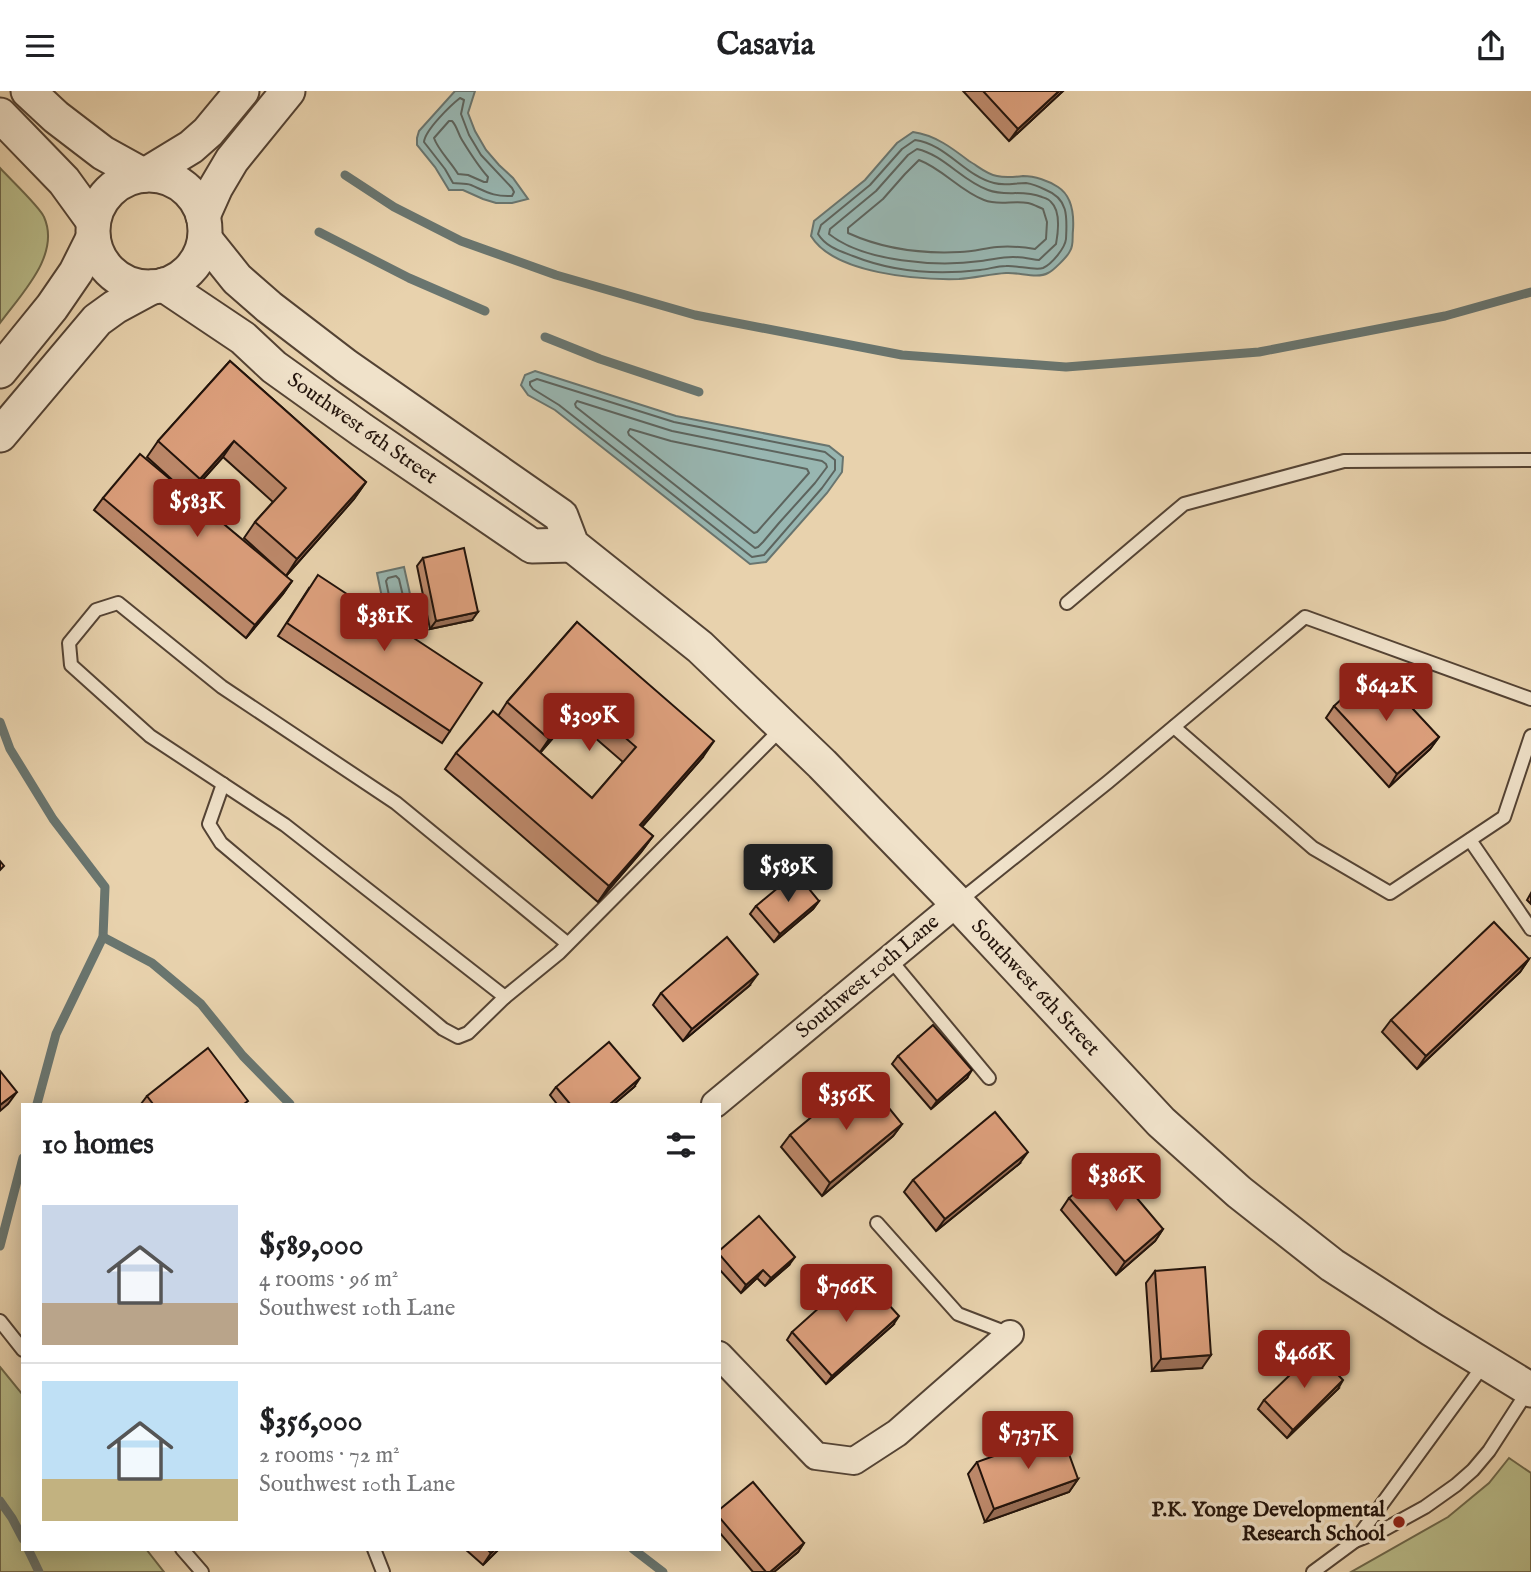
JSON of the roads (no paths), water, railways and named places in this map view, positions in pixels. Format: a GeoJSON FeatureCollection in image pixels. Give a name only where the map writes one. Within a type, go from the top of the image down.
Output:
{"type":"FeatureCollection","features":[{"type":"Feature","properties":{"kind":"street"},"geometry":{"type":"LineString","coordinates":[[28,91],[56,117],[103,153],[143,174],[174,180],[187,189],[197,201],[204,227]]}},
{"type":"Feature","properties":{"kind":"street"},"geometry":{"type":"LineString","coordinates":[[0,371],[52,307],[76,272],[93,230],[98,207],[106,195],[116,185],[143,174],[191,147],[208,132],[242,91]]}},
{"type":"Feature","properties":{"kind":"street"},"geometry":{"type":"LineString","coordinates":[[0,435],[97,320],[115,307],[179,278],[191,268],[200,255],[204,227],[216,187],[232,160],[288,91]]}},
{"type":"Feature","properties":{"kind":"street"},"geometry":{"type":"LineString","coordinates":[[0,115],[64,181],[93,230],[98,255],[108,270],[123,281],[137,286],[158,286]]}},
{"type":"Feature","properties":{"kind":"street","name":"Southwest 6th Street"},"geometry":{"type":"LineString","coordinates":[[204,227],[237,279],[269,307],[346,366],[561,516],[572,545],[700,647],[783,726],[957,903],[1161,1122],[1238,1192],[1332,1265],[1530,1390]]}},
{"type":"Feature","properties":{"kind":"street","name":"Southwest 6th Street"},"geometry":{"type":"LineString","coordinates":[[158,286],[243,338],[274,367],[532,546],[572,545]]}},
{"type":"Feature","properties":{"kind":"street","name":"Southwest 10th Lane"},"geometry":{"type":"LineString","coordinates":[[716,1103],[957,903]]}},
{"type":"Feature","properties":{"kind":"street"},"geometry":{"type":"LineString","coordinates":[[721,1357],[816,1456],[854,1461],[897,1433],[1010,1334]]}},
{"type":"Feature","properties":{"kind":"lane"},"geometry":{"type":"LineString","coordinates":[[1067,603],[1184,504],[1344,461],[1531,460]]}},
{"type":"Feature","properties":{"kind":"lane"},"geometry":{"type":"LineString","coordinates":[[505,997],[285,825],[149,736],[71,665],[69,643],[96,610],[118,603],[222,687],[396,803],[568,944]]}},
{"type":"Feature","properties":{"kind":"lane"},"geometry":{"type":"LineString","coordinates":[[957,903],[1087,799],[1304,617],[1531,699]]}},
{"type":"Feature","properties":{"kind":"lane"},"geometry":{"type":"LineString","coordinates":[[223,784],[209,824],[221,843],[443,1029],[458,1037],[468,1033],[505,997],[559,953],[783,726]]}},
{"type":"Feature","properties":{"kind":"lane"},"geometry":{"type":"LineString","coordinates":[[1174,727],[1313,848],[1390,893],[1504,817],[1531,736]]}},
{"type":"Feature","properties":{"kind":"lane"},"geometry":{"type":"LineString","coordinates":[[1470,840],[1531,929]]}},
{"type":"Feature","properties":{"kind":"lane"},"geometry":{"type":"LineString","coordinates":[[888,958],[989,1078]]}},
{"type":"Feature","properties":{"kind":"lane"},"geometry":{"type":"LineString","coordinates":[[877,1223],[958,1314],[1010,1334]]}},
{"type":"Feature","properties":{"kind":"lane"},"geometry":{"type":"LineString","coordinates":[[0,1321],[21,1347]]}},
{"type":"Feature","properties":{"kind":"lane"},"geometry":{"type":"LineString","coordinates":[[1355,1541],[1485,1362]]}},
{"type":"Feature","properties":{"kind":"lane"},"geometry":{"type":"LineString","coordinates":[[1313,1572],[1355,1541],[1385,1529],[1457,1485],[1489,1451],[1530,1390]]}},
{"type":"Feature","properties":{"kind":"lane"},"geometry":{"type":"LineString","coordinates":[[184,1551],[202,1572]]}},
{"type":"Feature","properties":{"kind":"lane"},"geometry":{"type":"LineString","coordinates":[[375,1551],[383,1572]]}},
{"type":"Feature","properties":{"kind":"water"},"geometry":{"type":"Polygon","coordinates":[[[455,91],[475,91],[468,113],[475,131],[486,150],[513,178],[528,199],[496,203],[463,190],[449,190],[417,145],[419,131],[455,91]]]}},
{"type":"Feature","properties":{"kind":"water"},"geometry":{"type":"Polygon","coordinates":[[[913,132],[943,143],[993,175],[1032,177],[1046,181],[1063,191],[1069,201],[1073,224],[1071,249],[1066,256],[1044,275],[1006,273],[942,279],[901,276],[857,267],[822,249],[811,236],[814,221],[865,180],[897,143],[913,132]]]}},
{"type":"Feature","properties":{"kind":"water"},"geometry":{"type":"Polygon","coordinates":[[[535,371],[676,416],[829,446],[843,457],[842,472],[766,562],[750,564],[555,410],[528,395],[521,385],[525,375],[535,371]]]}},
{"type":"Feature","properties":{"kind":"water"},"geometry":{"type":"Polygon","coordinates":[[[404,567],[416,621],[388,627],[377,573],[404,567]]]}},
{"type":"Feature","properties":{"kind":"waterway"},"geometry":{"type":"LineString","coordinates":[[345,175],[394,207],[461,241],[556,275],[695,315],[902,355],[1066,367],[1259,352],[1445,316],[1531,292]]}},
{"type":"Feature","properties":{"kind":"waterway"},"geometry":{"type":"LineString","coordinates":[[319,232],[409,278],[485,311]]}},
{"type":"Feature","properties":{"kind":"waterway"},"geometry":{"type":"LineString","coordinates":[[545,337],[600,359],[699,392]]}},
{"type":"Feature","properties":{"kind":"waterway"},"geometry":{"type":"LineString","coordinates":[[0,722],[10,749],[53,819],[105,887],[103,937],[56,1034],[37,1103]]}},
{"type":"Feature","properties":{"kind":"waterway"},"geometry":{"type":"LineString","coordinates":[[103,937],[152,963],[201,1004],[243,1056],[289,1103]]}},
{"type":"Feature","properties":{"kind":"waterway"},"geometry":{"type":"LineString","coordinates":[[0,1246],[21,1166]]}},
{"type":"Feature","properties":{"kind":"waterway"},"geometry":{"type":"LineString","coordinates":[[0,1501],[21,1535]]}},
{"type":"Feature","properties":{"kind":"waterway"},"geometry":{"type":"LineString","coordinates":[[29,1551],[39,1572]]}},
{"type":"Feature","properties":{"kind":"waterway"},"geometry":{"type":"LineString","coordinates":[[636,1551],[663,1572]]}},
{"type":"Feature","properties":{"kind":"place","name":"P.K. Yonge Developmental Research School"},"geometry":{"type":"Point","coordinates":[1399,1522]}}]}
